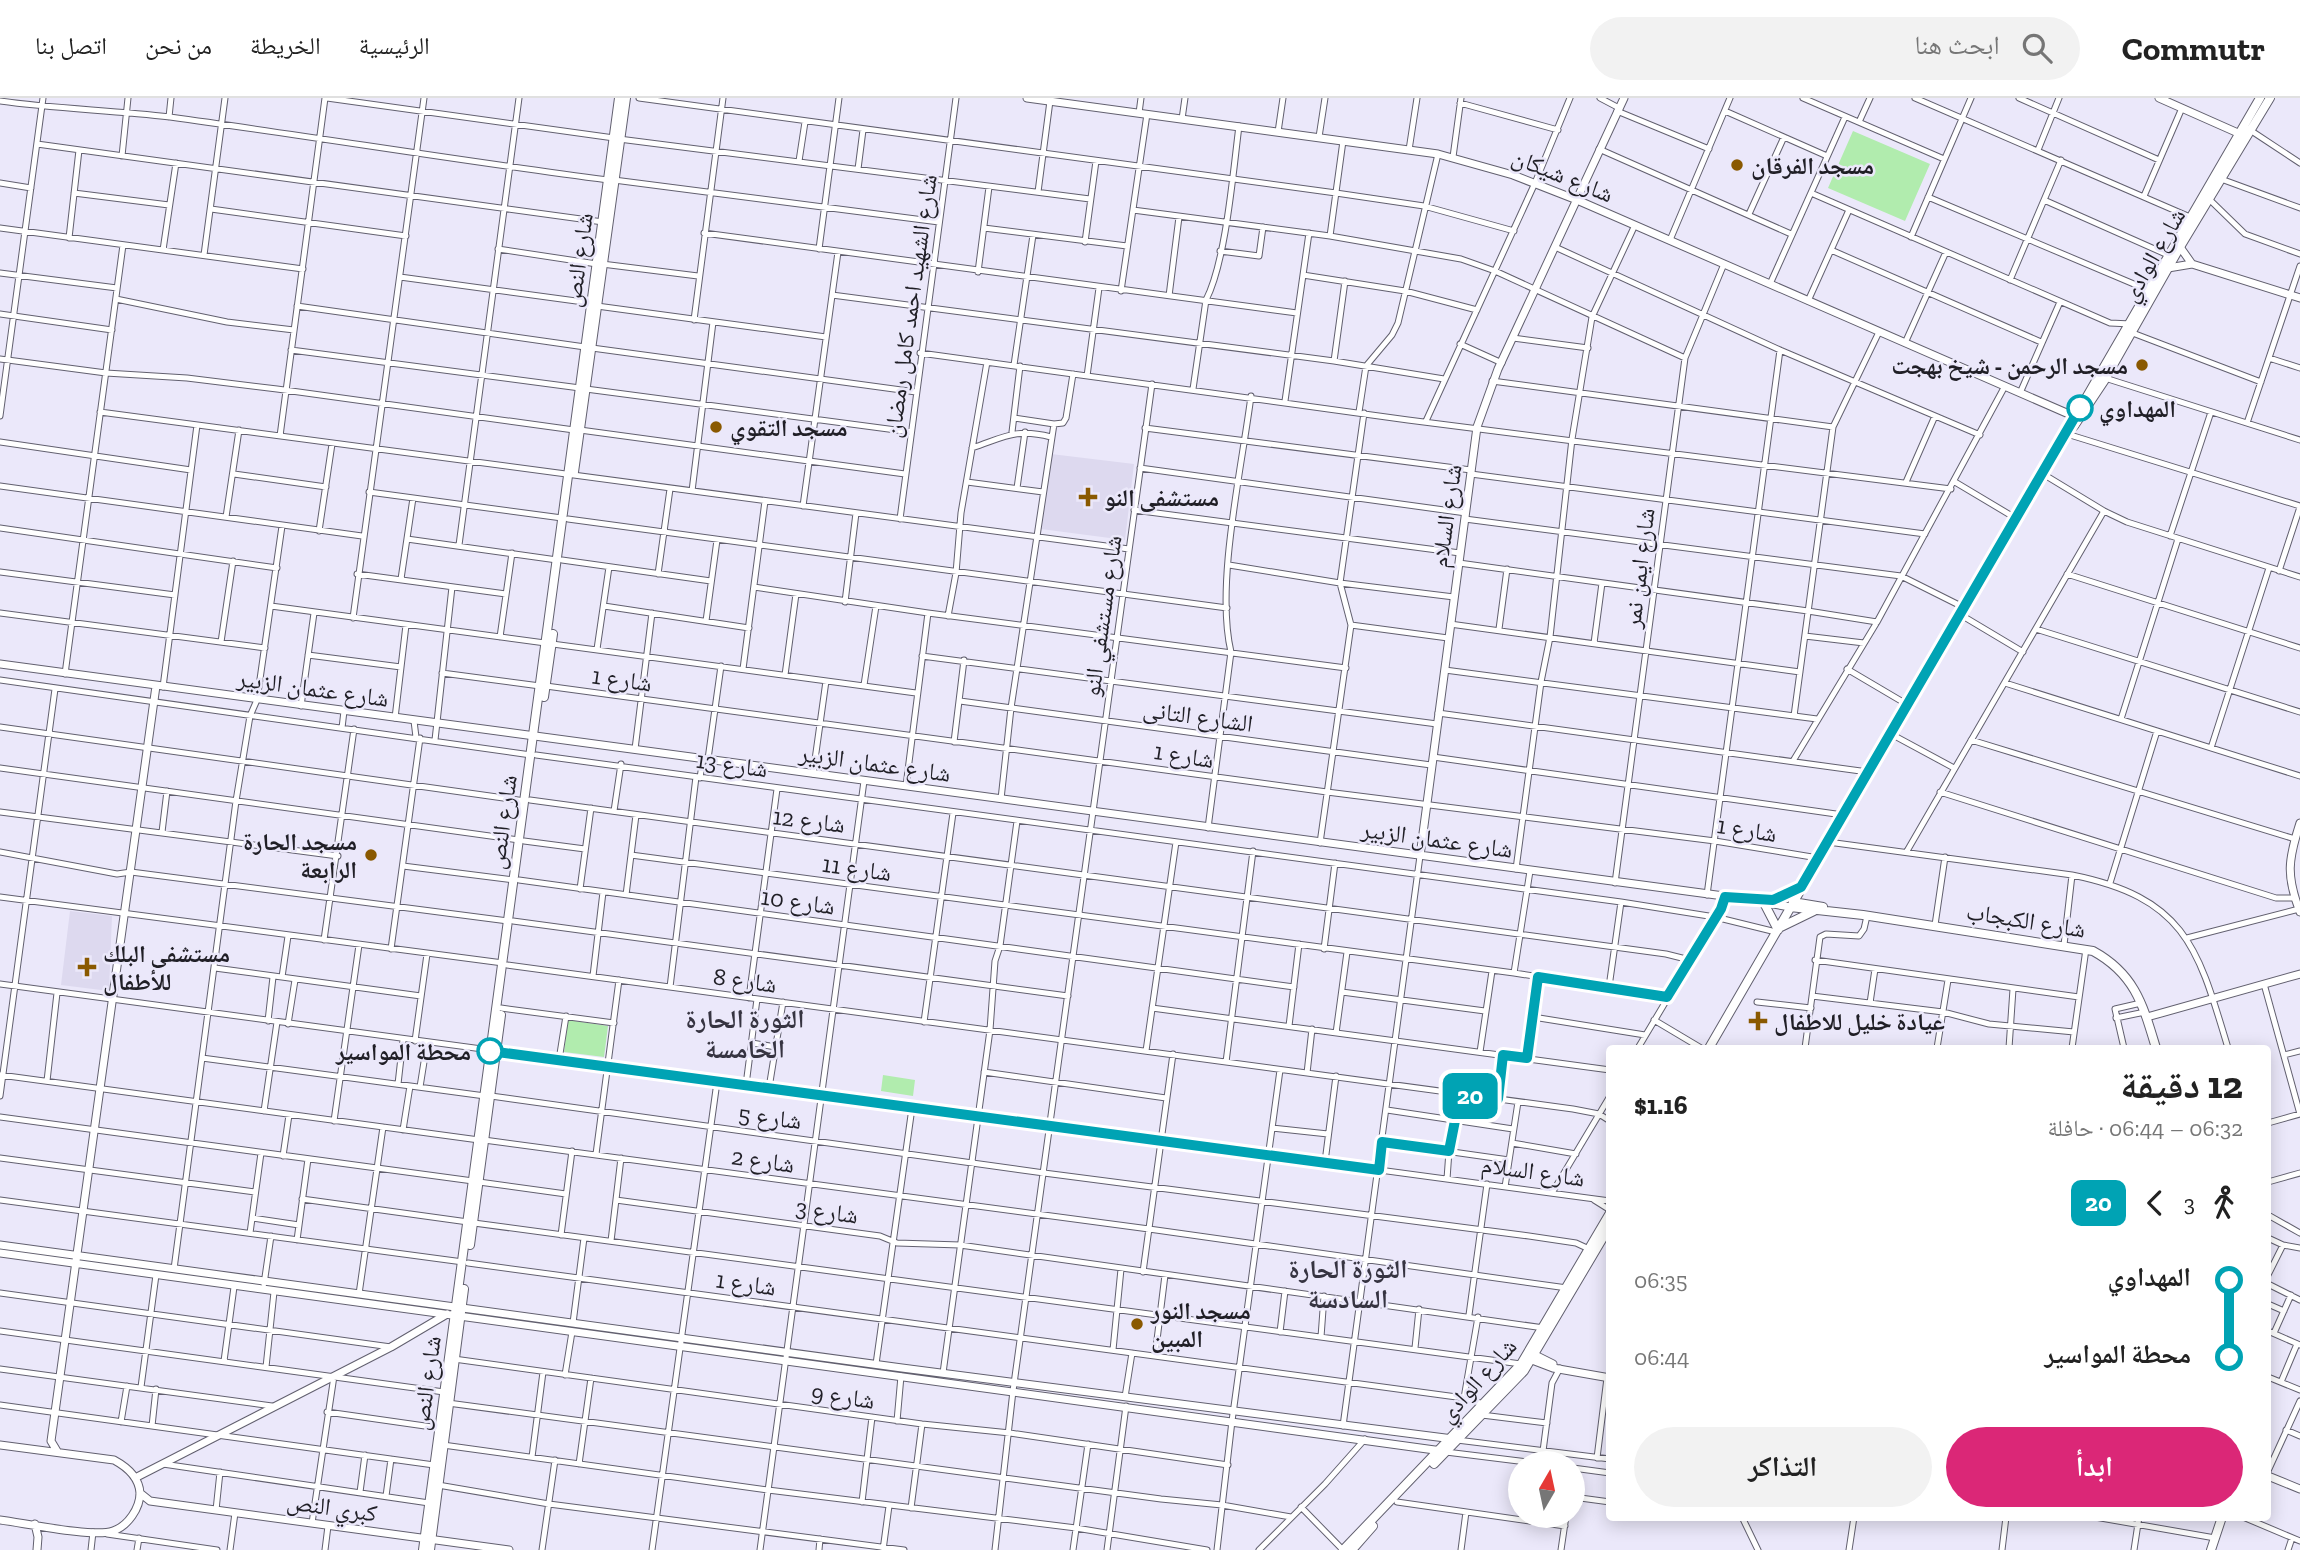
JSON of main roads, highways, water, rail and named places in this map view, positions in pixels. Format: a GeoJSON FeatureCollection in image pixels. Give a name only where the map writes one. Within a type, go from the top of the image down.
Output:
{"type":"FeatureCollection","features":[{"type":"Feature","properties":{"kind":"main road","name":"شارع النص"},"geometry":{"type":"LineString","coordinates":[[617,139],[619,98]]}},
{"type":"Feature","properties":{"kind":"main road","name":"شارع النص"},"geometry":{"type":"LineString","coordinates":[[423,1550],[428,1539],[438,1485],[446,1403],[444,1392],[471,1223],[611,180],[626,98]]}},
{"type":"Feature","properties":{"kind":"main road","name":"شارع الوادي"},"geometry":{"type":"LineString","coordinates":[[1711,1045],[2043,474],[2105,378],[2148,290],[2260,98]]}},
{"type":"Feature","properties":{"kind":"main road","name":"شارع الوادي"},"geometry":{"type":"LineString","coordinates":[[2076,420],[2270,98]]}},
{"type":"Feature","properties":{"kind":"main road","name":"شارع النص"},"geometry":{"type":"LineString","coordinates":[[600,264],[603,222],[611,180]]}},
{"type":"Feature","properties":{"kind":"main road"},"geometry":{"type":"LineString","coordinates":[[1764,903],[1778,930],[1814,908],[1802,885],[1773,900]]}},
{"type":"Feature","properties":{"kind":"main road","name":"شارع الكبجاب"},"geometry":{"type":"LineString","coordinates":[[1792,905],[2086,948],[2103,956],[2126,975],[2146,1014],[2155,1045]]}},
{"type":"Feature","properties":{"kind":"main road","name":"شارع النص"},"geometry":{"type":"LineString","coordinates":[[493,1051],[505,964]]}},
{"type":"Feature","properties":{"kind":"main road","name":"شارع الوادي"},"geometry":{"type":"LineString","coordinates":[[1352,1550],[1521,1364],[1606,1219]]}},
{"type":"Feature","properties":{"kind":"main road","name":"شارع الوادي"},"geometry":{"type":"LineString","coordinates":[[1454,1439],[1482,1415],[1534,1357],[1606,1233]]}},
{"type":"Feature","properties":{"kind":"main road","name":"شارع النص"},"geometry":{"type":"LineString","coordinates":[[430,1550],[429,1503],[439,1428],[454,1359],[455,1312]]}},
{"type":"Feature","properties":{"kind":"main road","name":"شارع الوادي"},"geometry":{"type":"LineString","coordinates":[[1343,1550],[1443,1451]]}},
{"type":"Feature","properties":{"kind":"main road"},"geometry":{"type":"LineString","coordinates":[[2211,1550],[2221,1521]]}},
{"type":"Feature","properties":{"kind":"place","name":"مسجد الفرقان"},"geometry":{"type":"Point","coordinates":[1737,165]}},
{"type":"Feature","properties":{"kind":"place","name":"مسجد الرحمن - شيخ بهجت"},"geometry":{"type":"Point","coordinates":[2142,365]}},
{"type":"Feature","properties":{"kind":"place","name":"المهداوي"},"geometry":{"type":"Point","coordinates":[2080,408]}},
{"type":"Feature","properties":{"kind":"place","name":"مسجد التقوي"},"geometry":{"type":"Point","coordinates":[716,427]}},
{"type":"Feature","properties":{"kind":"place","name":"مستشفى النو"},"geometry":{"type":"Point","coordinates":[1088,497]}},
{"type":"Feature","properties":{"kind":"place","name":"مسجد الحارة الرابعة"},"geometry":{"type":"Point","coordinates":[371,855]}},
{"type":"Feature","properties":{"kind":"place","name":"مستشفى البلك للأطفال"},"geometry":{"type":"Point","coordinates":[87,967]}},
{"type":"Feature","properties":{"kind":"place","name":"عيادة خليل للاطفال"},"geometry":{"type":"Point","coordinates":[1758,1021]}},
{"type":"Feature","properties":{"kind":"place","name":"محطة المواسير"},"geometry":{"type":"Point","coordinates":[490,1051]}},
{"type":"Feature","properties":{"kind":"place","name":"مسجد النور المبين"},"geometry":{"type":"Point","coordinates":[1137,1324]}},
{"type":"Feature","properties":{"kind":"district","name":"الثورة الحارة الخامسة"},"geometry":{"type":"Point","coordinates":[745,1034]}},
{"type":"Feature","properties":{"kind":"district","name":"الثورة الحارة السادسة"},"geometry":{"type":"Point","coordinates":[1348,1284]}}]}
